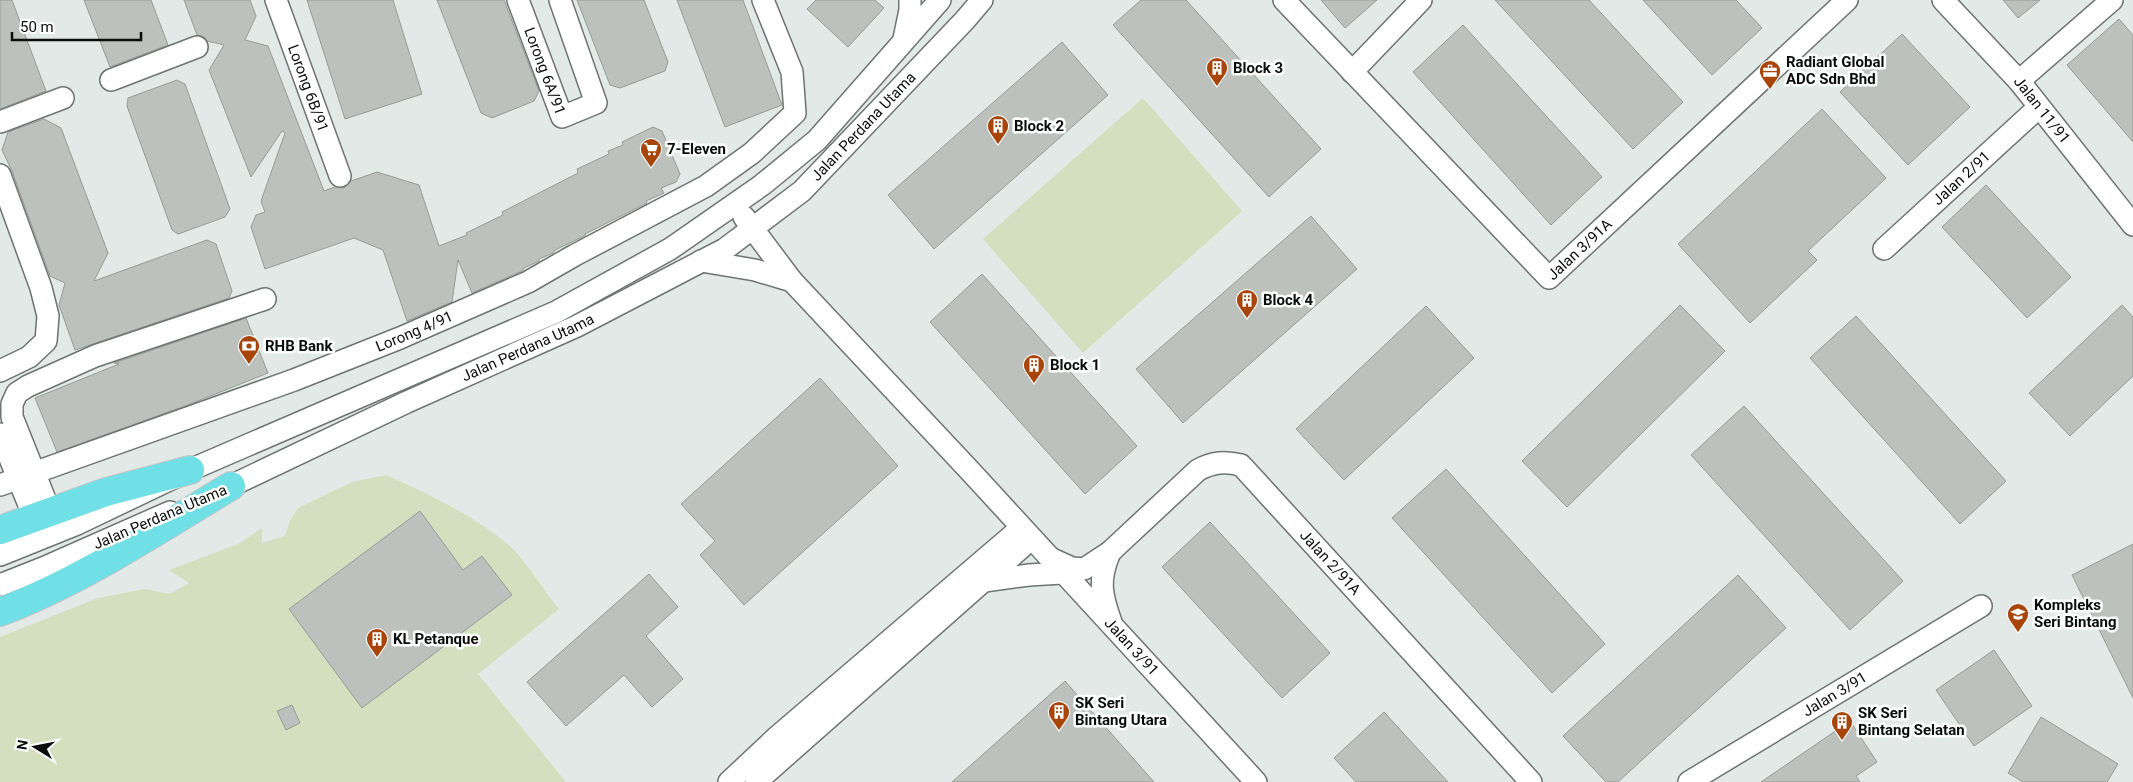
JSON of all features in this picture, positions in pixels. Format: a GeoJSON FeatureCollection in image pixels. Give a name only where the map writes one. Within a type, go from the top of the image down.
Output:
{"type":"FeatureCollection","features":[{"type":"Feature","properties":{"kind":"highway"},"geometry":{"type":"LineString","coordinates":[[0,530],[106,492],[190,470]]}},
{"type":"Feature","properties":{"kind":"highway"},"geometry":{"type":"LineString","coordinates":[[0,612],[29,601],[101,564],[231,486]]}},
{"type":"Feature","properties":{"kind":"street","name":"Lorong 6B/91"},"geometry":{"type":"LineString","coordinates":[[276,0],[340,176]]}},
{"type":"Feature","properties":{"kind":"street","name":"Lorong 6A/91"},"geometry":{"type":"LineString","coordinates":[[518,0],[562,117],[596,103],[560,0]]}},
{"type":"Feature","properties":{"kind":"street","name":"Lorong 4/91"},"geometry":{"type":"LineString","coordinates":[[17,479],[303,376],[400,338],[528,282],[575,254],[706,186],[752,152],[796,113],[792,72],[763,0]]}},
{"type":"Feature","properties":{"kind":"street"},"geometry":{"type":"LineString","coordinates":[[903,42],[910,10],[910,0]]}},
{"type":"Feature","properties":{"kind":"street"},"geometry":{"type":"LineString","coordinates":[[939,0],[965,20]]}},
{"type":"Feature","properties":{"kind":"street","name":"Jalan Perdana Utama"},"geometry":{"type":"LineString","coordinates":[[0,555],[77,524],[190,470],[556,312],[670,249],[735,205],[817,140],[939,0]]}},
{"type":"Feature","properties":{"kind":"street","name":"Jalan Perdana Utama"},"geometry":{"type":"LineString","coordinates":[[0,585],[231,486],[406,402],[576,326],[725,249],[802,191],[982,0]]}},
{"type":"Feature","properties":{"kind":"street","name":"Jalan 3/91A"},"geometry":{"type":"LineString","coordinates":[[1284,0],[1549,278],[1847,0]]}},
{"type":"Feature","properties":{"kind":"street"},"geometry":{"type":"LineString","coordinates":[[1352,72],[1421,0]]}},
{"type":"Feature","properties":{"kind":"street","name":"Jalan 11/91"},"geometry":{"type":"LineString","coordinates":[[1943,0],[2019,81],[2133,225]]}},
{"type":"Feature","properties":{"kind":"street"},"geometry":{"type":"LineString","coordinates":[[2019,81],[2112,0]]}},
{"type":"Feature","properties":{"kind":"street"},"geometry":{"type":"LineString","coordinates":[[111,80],[197,47]]}},
{"type":"Feature","properties":{"kind":"street"},"geometry":{"type":"LineString","coordinates":[[0,122],[64,98]]}},
{"type":"Feature","properties":{"kind":"street","name":"Jalan 2/91"},"geometry":{"type":"LineString","coordinates":[[1884,249],[2040,107]]}},
{"type":"Feature","properties":{"kind":"street"},"geometry":{"type":"LineString","coordinates":[[0,175],[41,288],[48,316],[46,341],[29,357],[0,371]]}},
{"type":"Feature","properties":{"kind":"street","name":"Jalan 3/91"},"geometry":{"type":"LineString","coordinates":[[735,205],[792,281],[1256,782]]}},
{"type":"Feature","properties":{"kind":"street"},"geometry":{"type":"LineString","coordinates":[[701,261],[755,270],[792,281]]}},
{"type":"Feature","properties":{"kind":"street"},"geometry":{"type":"LineString","coordinates":[[17,479],[12,404],[17,392],[95,356],[265,299]]}},
{"type":"Feature","properties":{"kind":"street"},"geometry":{"type":"LineString","coordinates":[[0,434],[17,479],[42,514]]}},
{"type":"Feature","properties":{"kind":"street","name":"Jalan 2/91A"},"geometry":{"type":"LineString","coordinates":[[1047,557],[1072,568],[1084,569],[1110,552],[1198,470],[1211,464],[1229,462],[1242,465],[1531,782]]}},
{"type":"Feature","properties":{"kind":"street"},"geometry":{"type":"LineString","coordinates":[[729,782],[778,736],[979,576],[1005,510]]}},
{"type":"Feature","properties":{"kind":"street"},"geometry":{"type":"LineString","coordinates":[[756,782],[1026,534]]}},
{"type":"Feature","properties":{"kind":"street","name":"Jalan 2/91A"},"geometry":{"type":"LineString","coordinates":[[1110,552],[1103,569],[1100,586],[1113,627]]}},
{"type":"Feature","properties":{"kind":"street"},"geometry":{"type":"LineString","coordinates":[[979,576],[1062,573]]}},
{"type":"Feature","properties":{"kind":"street","name":"Jalan 3/91"},"geometry":{"type":"LineString","coordinates":[[1689,782],[1981,606]]}},
{"type":"Feature","properties":{"kind":"green space"},"geometry":{"type":"Polygon","coordinates":[[[1143,98],[1242,211],[1083,353],[983,239],[1143,98]]]}},
{"type":"Feature","properties":{"kind":"green space"},"geometry":{"type":"Polygon","coordinates":[[[386,475],[452,507],[499,537],[518,554],[559,609],[478,674],[566,782],[0,782],[0,637],[98,598],[145,589],[170,594],[189,583],[169,570],[238,544],[262,528],[262,543],[285,536],[290,521],[298,508],[352,482],[386,475]]]}},
{"type":"Feature","properties":{"kind":"building"},"geometry":{"type":"Polygon","coordinates":[[[0,0],[12,0],[46,91],[0,109],[0,0]]]}},
{"type":"Feature","properties":{"kind":"building"},"geometry":{"type":"Polygon","coordinates":[[[84,0],[151,0],[168,45],[110,67],[84,0]]]}},
{"type":"Feature","properties":{"kind":"building"},"geometry":{"type":"Polygon","coordinates":[[[184,0],[250,0],[256,16],[245,40],[268,46],[324,191],[335,187],[344,188],[351,181],[377,172],[419,185],[439,246],[467,235],[466,233],[503,215],[502,212],[578,173],[577,169],[609,154],[608,151],[623,145],[622,142],[653,127],[662,131],[680,174],[676,182],[661,188],[664,193],[646,201],[647,203],[555,250],[522,271],[472,293],[458,260],[452,302],[407,321],[383,250],[354,238],[265,269],[251,227],[256,215],[265,212],[261,201],[285,133],[282,131],[251,177],[209,70],[224,45],[207,41],[204,37],[197,35],[184,0]]]}},
{"type":"Feature","properties":{"kind":"building"},"geometry":{"type":"Polygon","coordinates":[[[307,0],[393,0],[422,94],[345,119],[307,0]]]}},
{"type":"Feature","properties":{"kind":"building"},"geometry":{"type":"Polygon","coordinates":[[[437,0],[504,0],[539,91],[534,101],[492,118],[481,113],[437,0]]]}},
{"type":"Feature","properties":{"kind":"building"},"geometry":{"type":"Polygon","coordinates":[[[577,0],[644,0],[668,62],[665,71],[620,88],[610,85],[577,0]]]}},
{"type":"Feature","properties":{"kind":"building"},"geometry":{"type":"Polygon","coordinates":[[[677,0],[743,0],[782,105],[725,127],[677,0]]]}},
{"type":"Feature","properties":{"kind":"building"},"geometry":{"type":"Polygon","coordinates":[[[816,0],[875,0],[884,8],[848,47],[807,9],[816,0]]]}},
{"type":"Feature","properties":{"kind":"building","name":"Block 3"},"geometry":{"type":"Polygon","coordinates":[[[1141,0],[1186,0],[1321,149],[1269,197],[1113,25],[1141,0]]]}},
{"type":"Feature","properties":{"kind":"building"},"geometry":{"type":"Polygon","coordinates":[[[1321,0],[1377,0],[1345,28],[1321,0]]]}},
{"type":"Feature","properties":{"kind":"building"},"geometry":{"type":"Polygon","coordinates":[[[1495,0],[1589,0],[1683,102],[1633,149],[1495,0]]]}},
{"type":"Feature","properties":{"kind":"building"},"geometry":{"type":"Polygon","coordinates":[[[1643,0],[1736,0],[1762,28],[1712,75],[1643,0]]]}},
{"type":"Feature","properties":{"kind":"building"},"geometry":{"type":"Polygon","coordinates":[[[2003,0],[2040,0],[2018,18],[2003,0]]]}},
{"type":"Feature","properties":{"kind":"building"},"geometry":{"type":"Polygon","coordinates":[[[2119,19],[2133,35],[2133,142],[2067,65],[2119,19]]]}},
{"type":"Feature","properties":{"kind":"building"},"geometry":{"type":"Polygon","coordinates":[[[1463,25],[1602,177],[1551,225],[1413,72],[1463,25]]]}},
{"type":"Feature","properties":{"kind":"building"},"geometry":{"type":"Polygon","coordinates":[[[1902,34],[1970,107],[1908,165],[1840,92],[1902,34]]]}},
{"type":"Feature","properties":{"kind":"building","name":"Block 2"},"geometry":{"type":"Polygon","coordinates":[[[1062,42],[1108,95],[934,249],[888,195],[1062,42]]]}},
{"type":"Feature","properties":{"kind":"building"},"geometry":{"type":"Polygon","coordinates":[[[177,80],[185,84],[230,209],[225,217],[178,234],[172,230],[127,106],[128,98],[177,80]]]}},
{"type":"Feature","properties":{"kind":"building"},"geometry":{"type":"Polygon","coordinates":[[[1822,109],[1886,178],[1808,251],[1817,260],[1750,323],[1678,244],[1822,109]]]}},
{"type":"Feature","properties":{"kind":"building"},"geometry":{"type":"Polygon","coordinates":[[[44,119],[61,128],[108,253],[94,281],[207,240],[216,244],[232,291],[229,298],[75,350],[59,305],[65,283],[50,276],[12,171],[2,150],[8,132],[44,119]]]}},
{"type":"Feature","properties":{"kind":"building"},"geometry":{"type":"Polygon","coordinates":[[[1986,185],[2071,277],[2027,318],[1942,227],[1986,185]]]}},
{"type":"Feature","properties":{"kind":"building","name":"Block 4"},"geometry":{"type":"Polygon","coordinates":[[[1311,216],[1357,269],[1183,423],[1136,369],[1311,216]]]}},
{"type":"Feature","properties":{"kind":"building","name":"Block 1"},"geometry":{"type":"Polygon","coordinates":[[[982,274],[1137,446],[1085,494],[930,322],[982,274]]]}},
{"type":"Feature","properties":{"kind":"building"},"geometry":{"type":"Polygon","coordinates":[[[1680,305],[1725,351],[1567,507],[1522,461],[1680,305]]]}},
{"type":"Feature","properties":{"kind":"building"},"geometry":{"type":"Polygon","coordinates":[[[2122,305],[2133,317],[2133,376],[2070,436],[2029,393],[2122,305]]]}},
{"type":"Feature","properties":{"kind":"building"},"geometry":{"type":"Polygon","coordinates":[[[1426,306],[1474,358],[1344,480],[1296,429],[1426,306]]]}},
{"type":"Feature","properties":{"kind":"building"},"geometry":{"type":"Polygon","coordinates":[[[1856,316],[2006,481],[1960,524],[1810,358],[1856,316]]]}},
{"type":"Feature","properties":{"kind":"building"},"geometry":{"type":"Polygon","coordinates":[[[246,318],[268,373],[188,405],[57,452],[35,398],[119,364],[114,363],[246,318]]]}},
{"type":"Feature","properties":{"kind":"building"},"geometry":{"type":"Polygon","coordinates":[[[820,378],[898,466],[744,605],[700,555],[715,541],[681,504],[820,378]]]}},
{"type":"Feature","properties":{"kind":"building"},"geometry":{"type":"Polygon","coordinates":[[[1744,406],[1903,581],[1850,630],[1691,455],[1744,406]]]}},
{"type":"Feature","properties":{"kind":"building"},"geometry":{"type":"Polygon","coordinates":[[[1446,469],[1605,644],[1552,693],[1392,518],[1446,469]]]}},
{"type":"Feature","properties":{"kind":"building","name":"KL Petanque"},"geometry":{"type":"Polygon","coordinates":[[[420,511],[463,570],[482,556],[512,595],[362,708],[289,609],[420,511]]]}},
{"type":"Feature","properties":{"kind":"building"},"geometry":{"type":"Polygon","coordinates":[[[1210,522],[1330,653],[1282,698],[1162,567],[1210,522]]]}},
{"type":"Feature","properties":{"kind":"building"},"geometry":{"type":"Polygon","coordinates":[[[2133,544],[2133,698],[2072,575],[2133,544]]]}},
{"type":"Feature","properties":{"kind":"building"},"geometry":{"type":"Polygon","coordinates":[[[649,574],[678,607],[646,636],[683,679],[652,707],[624,675],[566,726],[527,682],[649,574]]]}},
{"type":"Feature","properties":{"kind":"building"},"geometry":{"type":"Polygon","coordinates":[[[1738,575],[1786,628],[1618,782],[1606,782],[1563,736],[1738,575]]]}},
{"type":"Feature","properties":{"kind":"building"},"geometry":{"type":"Polygon","coordinates":[[[1994,650],[2032,706],[1974,746],[1936,690],[1994,650]]]}},
{"type":"Feature","properties":{"kind":"building","name":"SK Seri Bintang Utara"},"geometry":{"type":"Polygon","coordinates":[[[1065,681],[1154,782],[952,782],[1065,681]]]}},
{"type":"Feature","properties":{"kind":"building"},"geometry":{"type":"Polygon","coordinates":[[[292,705],[300,723],[286,730],[277,711],[292,705]]]}},
{"type":"Feature","properties":{"kind":"building"},"geometry":{"type":"Polygon","coordinates":[[[1384,712],[1448,782],[1356,782],[1334,758],[1384,712]]]}},
{"type":"Feature","properties":{"kind":"building"},"geometry":{"type":"Polygon","coordinates":[[[2041,717],[2118,764],[2107,782],[2023,782],[2008,773],[2041,717]]]}},
{"type":"Feature","properties":{"kind":"building","name":"SK Seri Bintang Selatan"},"geometry":{"type":"Polygon","coordinates":[[[1850,721],[1877,762],[1856,776],[1860,782],[1761,782],[1850,721]]]}},
{"type":"Feature","properties":{"kind":"place","name":"Block 3"},"geometry":{"type":"Point","coordinates":[1217,87]}},
{"type":"Feature","properties":{"kind":"place","name":"Radiant Global ADC Sdn Bhd"},"geometry":{"type":"Point","coordinates":[1770,90]}},
{"type":"Feature","properties":{"kind":"place","name":"Block 2"},"geometry":{"type":"Point","coordinates":[998,145]}},
{"type":"Feature","properties":{"kind":"place","name":"7-Eleven"},"geometry":{"type":"Point","coordinates":[651,168]}},
{"type":"Feature","properties":{"kind":"place","name":"Block 4"},"geometry":{"type":"Point","coordinates":[1247,319]}},
{"type":"Feature","properties":{"kind":"place","name":"RHB Bank"},"geometry":{"type":"Point","coordinates":[249,365]}},
{"type":"Feature","properties":{"kind":"place","name":"Block 1"},"geometry":{"type":"Point","coordinates":[1034,384]}},
{"type":"Feature","properties":{"kind":"place","name":"Kompleks Seri Bintang"},"geometry":{"type":"Point","coordinates":[2018,633]}},
{"type":"Feature","properties":{"kind":"place","name":"KL Petanque"},"geometry":{"type":"Point","coordinates":[377,658]}},
{"type":"Feature","properties":{"kind":"place","name":"SK Seri Bintang Utara"},"geometry":{"type":"Point","coordinates":[1059,731]}},
{"type":"Feature","properties":{"kind":"place","name":"SK Seri Bintang Selatan"},"geometry":{"type":"Point","coordinates":[1842,741]}}]}
